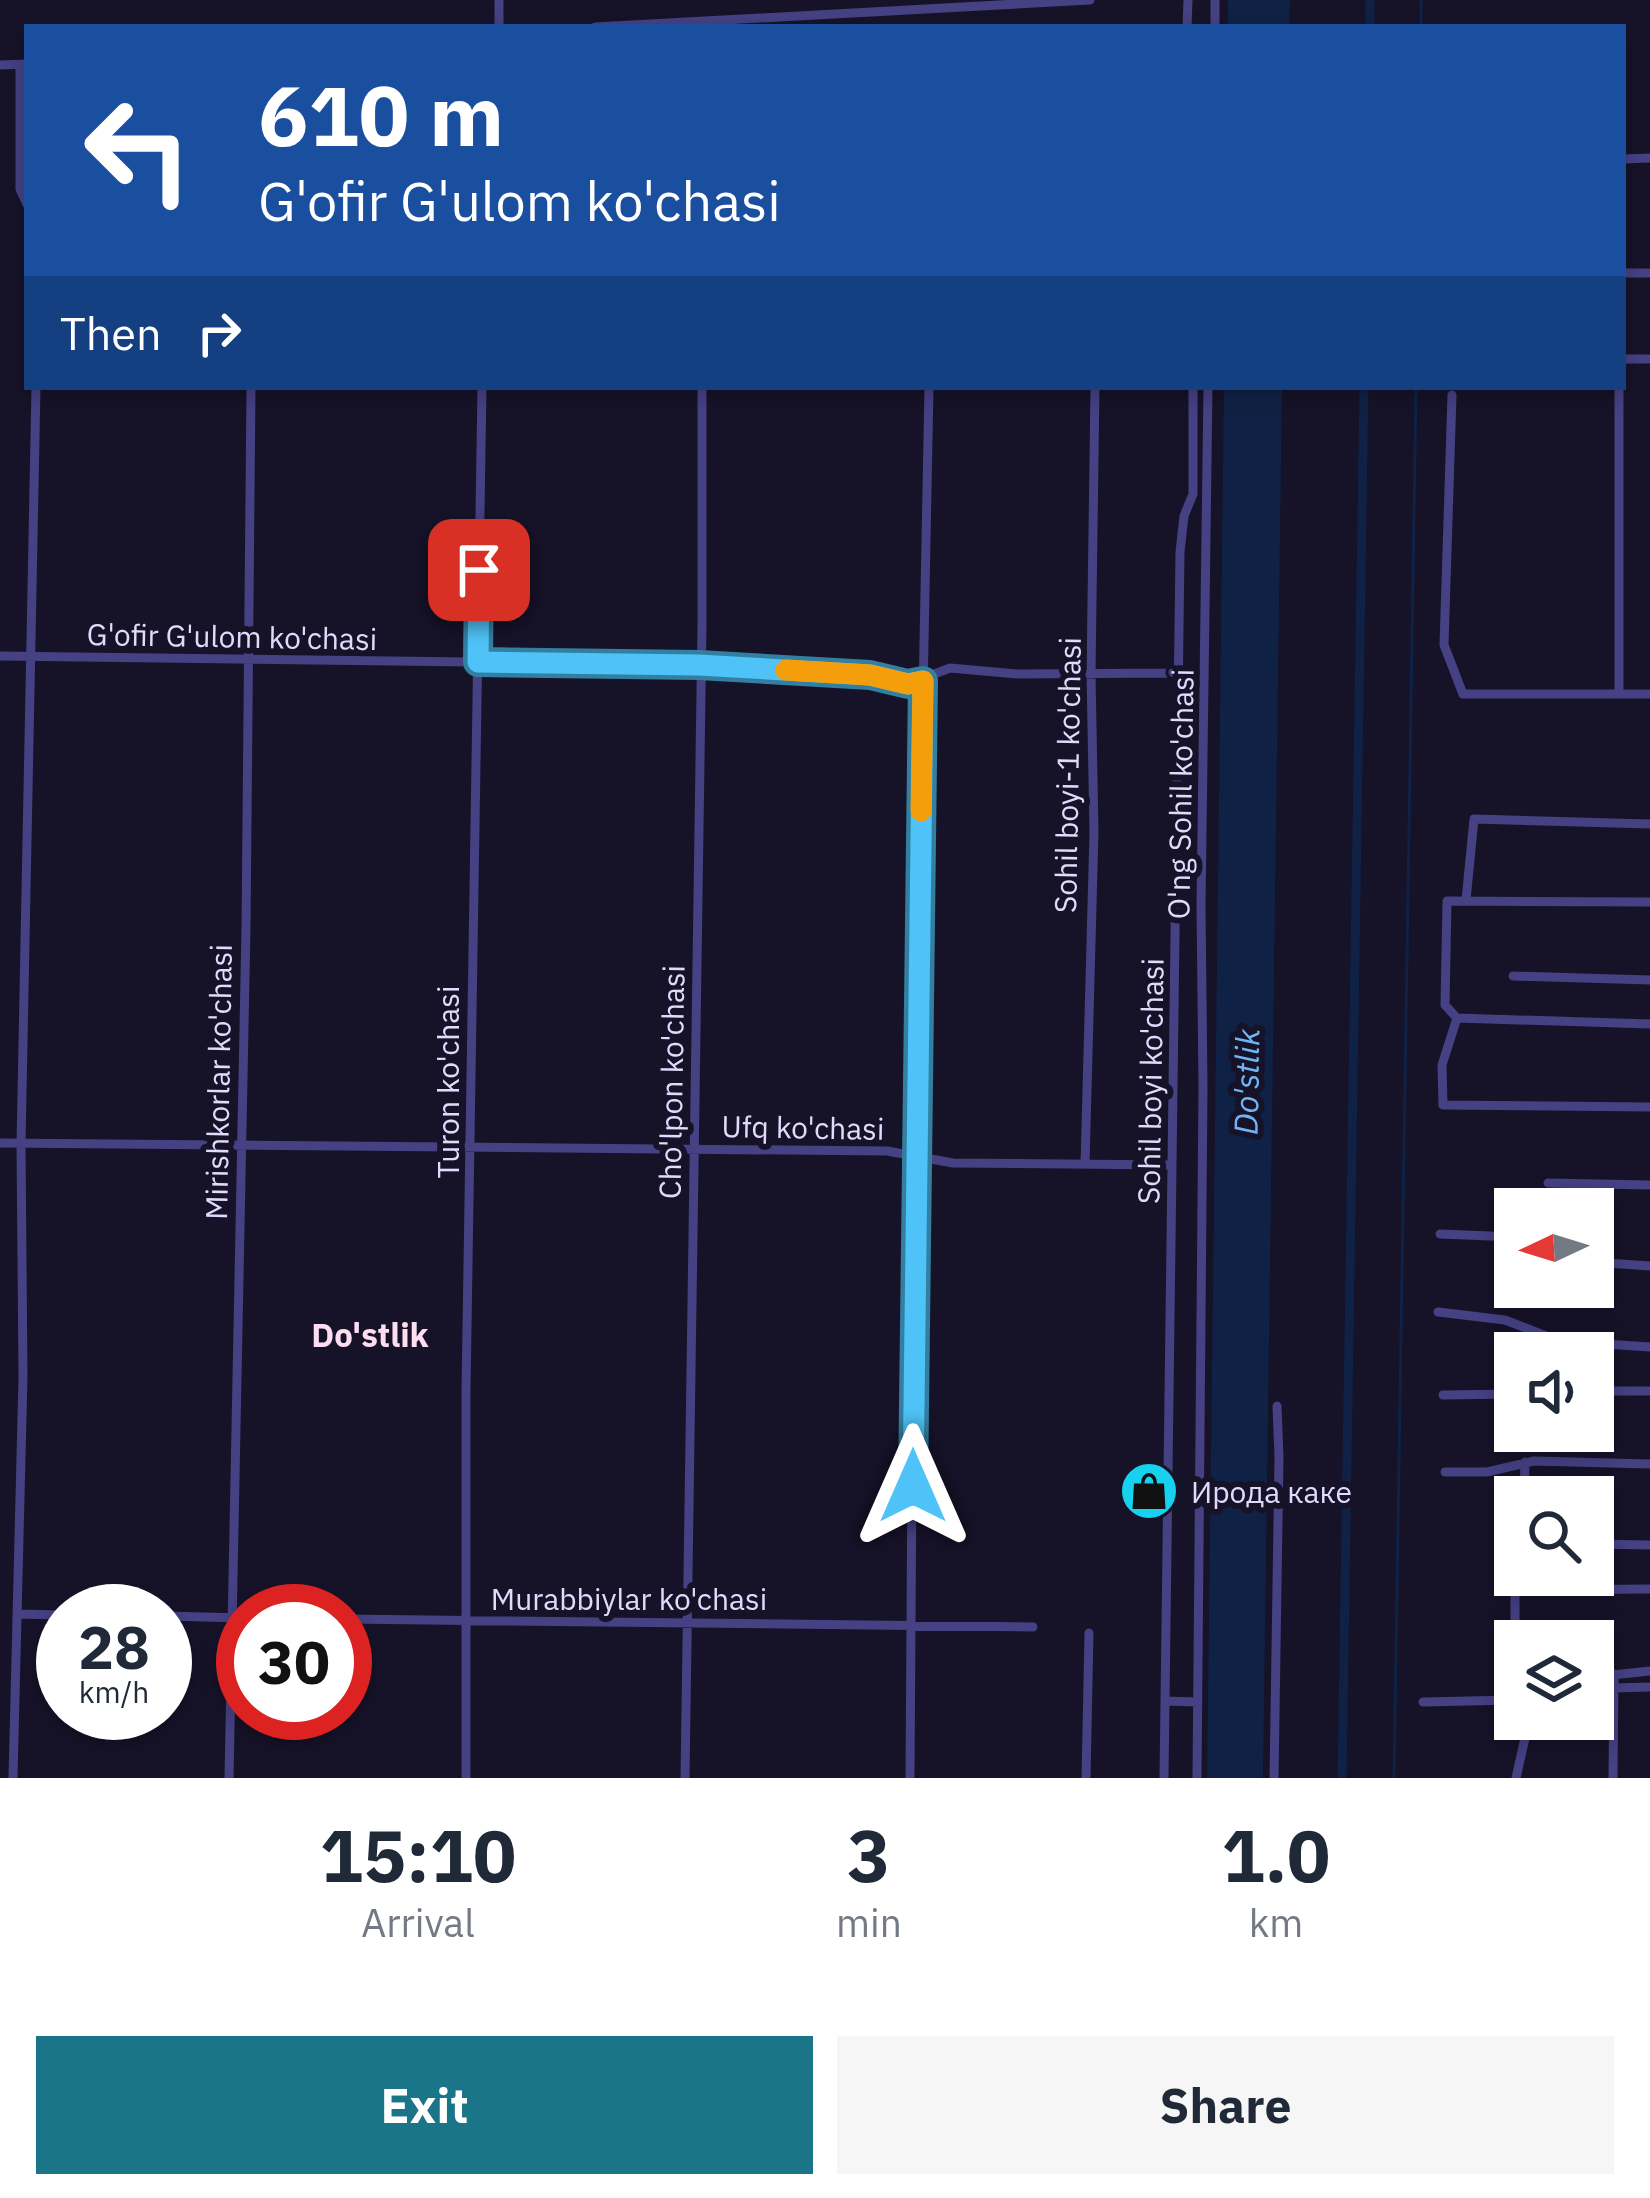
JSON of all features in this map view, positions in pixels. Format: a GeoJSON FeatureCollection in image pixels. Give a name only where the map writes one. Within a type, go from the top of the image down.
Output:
{"type":"FeatureCollection","features":[{"type":"Feature","properties":{"kind":"street"},"geometry":{"type":"LineString","coordinates":[[646,24],[1090,1]]}},
{"type":"Feature","properties":{"kind":"street"},"geometry":{"type":"LineString","coordinates":[[0,65],[24,64],[20,189],[24,198]]}},
{"type":"Feature","properties":{"kind":"street"},"geometry":{"type":"LineString","coordinates":[[13,1778],[36,390]]}},
{"type":"Feature","properties":{"kind":"street","name":"Mirishkorlar ko'chasi"},"geometry":{"type":"LineString","coordinates":[[237,1584],[251,390]]}},
{"type":"Feature","properties":{"kind":"street","name":"Turon ko'chasi"},"geometry":{"type":"LineString","coordinates":[[466,1778],[482,390]]}},
{"type":"Feature","properties":{"kind":"street","name":"Cho'lpon ko'chasi"},"geometry":{"type":"LineString","coordinates":[[685,1778],[702,390]]}},
{"type":"Feature","properties":{"kind":"street"},"geometry":{"type":"LineString","coordinates":[[910,1778],[914,1156],[928,390]]}},
{"type":"Feature","properties":{"kind":"street","name":"Sohil boyi-1 ko'chasi"},"geometry":{"type":"LineString","coordinates":[[1085,1164],[1094,832],[1095,390]]}},
{"type":"Feature","properties":{"kind":"street","name":"Sohil boyi ko'chasi"},"geometry":{"type":"LineString","coordinates":[[1164,1778],[1180,553],[1192,494],[1192,390]]}},
{"type":"Feature","properties":{"kind":"street","name":"O'ng Sohil ko'chasi"},"geometry":{"type":"LineString","coordinates":[[1197,1778],[1208,390]]}},
{"type":"Feature","properties":{"kind":"street"},"geometry":{"type":"LineString","coordinates":[[1618,694],[1619,390]]}},
{"type":"Feature","properties":{"kind":"street"},"geometry":{"type":"LineString","coordinates":[[1452,395],[1444,645],[1463,694],[1650,694]]}},
{"type":"Feature","properties":{"kind":"street","name":"G'ofir G'ulom ko'chasi"},"geometry":{"type":"LineString","coordinates":[[0,656],[699,665],[870,675],[908,684],[950,668],[1017,674],[1179,674]]}},
{"type":"Feature","properties":{"kind":"street"},"geometry":{"type":"LineString","coordinates":[[1466,900],[1474,819],[1650,824]]}},
{"type":"Feature","properties":{"kind":"street"},"geometry":{"type":"LineString","coordinates":[[1650,902],[1448,901],[1445,1005],[1457,1018],[1650,1024]]}},
{"type":"Feature","properties":{"kind":"street"},"geometry":{"type":"LineString","coordinates":[[1513,976],[1650,980]]}},
{"type":"Feature","properties":{"kind":"street"},"geometry":{"type":"LineString","coordinates":[[1457,1018],[1442,1065],[1443,1105],[1650,1108]]}},
{"type":"Feature","properties":{"kind":"street","name":"Ufq ko'chasi"},"geometry":{"type":"LineString","coordinates":[[0,1143],[887,1151],[952,1163],[1172,1165]]}},
{"type":"Feature","properties":{"kind":"street"},"geometry":{"type":"LineString","coordinates":[[1548,1183],[1650,1185]]}},
{"type":"Feature","properties":{"kind":"street"},"geometry":{"type":"LineString","coordinates":[[1172,1208],[1200,1209]]}},
{"type":"Feature","properties":{"kind":"street"},"geometry":{"type":"LineString","coordinates":[[1440,1234],[1494,1236]]}},
{"type":"Feature","properties":{"kind":"street"},"geometry":{"type":"LineString","coordinates":[[1614,1263],[1650,1266]]}},
{"type":"Feature","properties":{"kind":"street"},"geometry":{"type":"LineString","coordinates":[[1438,1312],[1505,1320],[1559,1341],[1650,1347]]}},
{"type":"Feature","properties":{"kind":"street"},"geometry":{"type":"LineString","coordinates":[[1614,1391],[1650,1391]]}},
{"type":"Feature","properties":{"kind":"street"},"geometry":{"type":"LineString","coordinates":[[1443,1395],[1494,1394]]}},
{"type":"Feature","properties":{"kind":"street"},"geometry":{"type":"LineString","coordinates":[[1274,1778],[1276,1406]]}},
{"type":"Feature","properties":{"kind":"street"},"geometry":{"type":"LineString","coordinates":[[1445,1472],[1487,1472],[1526,1462],[1650,1464]]}},
{"type":"Feature","properties":{"kind":"street"},"geometry":{"type":"LineString","coordinates":[[1525,1476],[1526,1462]]}},
{"type":"Feature","properties":{"kind":"street"},"geometry":{"type":"LineString","coordinates":[[1614,1544],[1650,1545]]}},
{"type":"Feature","properties":{"kind":"street"},"geometry":{"type":"LineString","coordinates":[[1614,1589],[1650,1589]]}},
{"type":"Feature","properties":{"kind":"street"},"geometry":{"type":"LineString","coordinates":[[17,1614],[36,1614]]}},
{"type":"Feature","properties":{"kind":"street","name":"Murabbiylar ko'chasi"},"geometry":{"type":"LineString","coordinates":[[372,1619],[1034,1627]]}},
{"type":"Feature","properties":{"kind":"street"},"geometry":{"type":"LineString","coordinates":[[1086,1778],[1089,1633]]}},
{"type":"Feature","properties":{"kind":"street"},"geometry":{"type":"LineString","coordinates":[[1614,1675],[1650,1670]]}},
{"type":"Feature","properties":{"kind":"street"},"geometry":{"type":"LineString","coordinates":[[1614,1688],[1650,1687]]}},
{"type":"Feature","properties":{"kind":"street"},"geometry":{"type":"LineString","coordinates":[[1423,1702],[1494,1700]]}},
{"type":"Feature","properties":{"kind":"street"},"geometry":{"type":"LineString","coordinates":[[1165,1701],[1198,1702]]}},
{"type":"Feature","properties":{"kind":"street","name":"Mirishkorlar ko'chasi"},"geometry":{"type":"LineString","coordinates":[[229,1778],[231,1740]]}},
{"type":"Feature","properties":{"kind":"street"},"geometry":{"type":"LineString","coordinates":[[1516,1778],[1522,1740]]}},
{"type":"Feature","properties":{"kind":"street"},"geometry":{"type":"LineString","coordinates":[[1613,1740],[1613,1778]]}},
{"type":"Feature","properties":{"kind":"water"},"geometry":{"type":"Polygon","coordinates":[[[1228,0],[1290,0],[1289,24],[1228,24],[1228,0]]]}},
{"type":"Feature","properties":{"kind":"water"},"geometry":{"type":"Polygon","coordinates":[[[1224,390],[1282,390],[1263,1778],[1207,1778],[1224,390]]]}},
{"type":"Feature","properties":{"kind":"waterway"},"geometry":{"type":"LineString","coordinates":[[1370,0],[1370,24]]}},
{"type":"Feature","properties":{"kind":"waterway"},"geometry":{"type":"LineString","coordinates":[[1421,0],[1421,24]]}},
{"type":"Feature","properties":{"kind":"waterway"},"geometry":{"type":"LineString","coordinates":[[1342,1778],[1364,390]]}},
{"type":"Feature","properties":{"kind":"waterway"},"geometry":{"type":"LineString","coordinates":[[1394,1778],[1416,390]]}},
{"type":"Feature","properties":{"kind":"slow traffic"},"geometry":{"type":"LineString","coordinates":[[786,670],[870,675],[908,684],[923,681],[921,811]]}},
{"type":"Feature","properties":{"kind":"place","name":"Ирода каке"},"geometry":{"type":"Point","coordinates":[1149,1491]}},
{"type":"Feature","properties":{"kind":"district","name":"Do'stlik"},"geometry":{"type":"Point","coordinates":[370,1334]}},
{"type":"Feature","properties":{"kind":"route"},"geometry":{"type":"LineString","coordinates":[[479,570],[478,662],[699,665],[870,675],[908,684],[923,681],[913,1486]]}}]}
